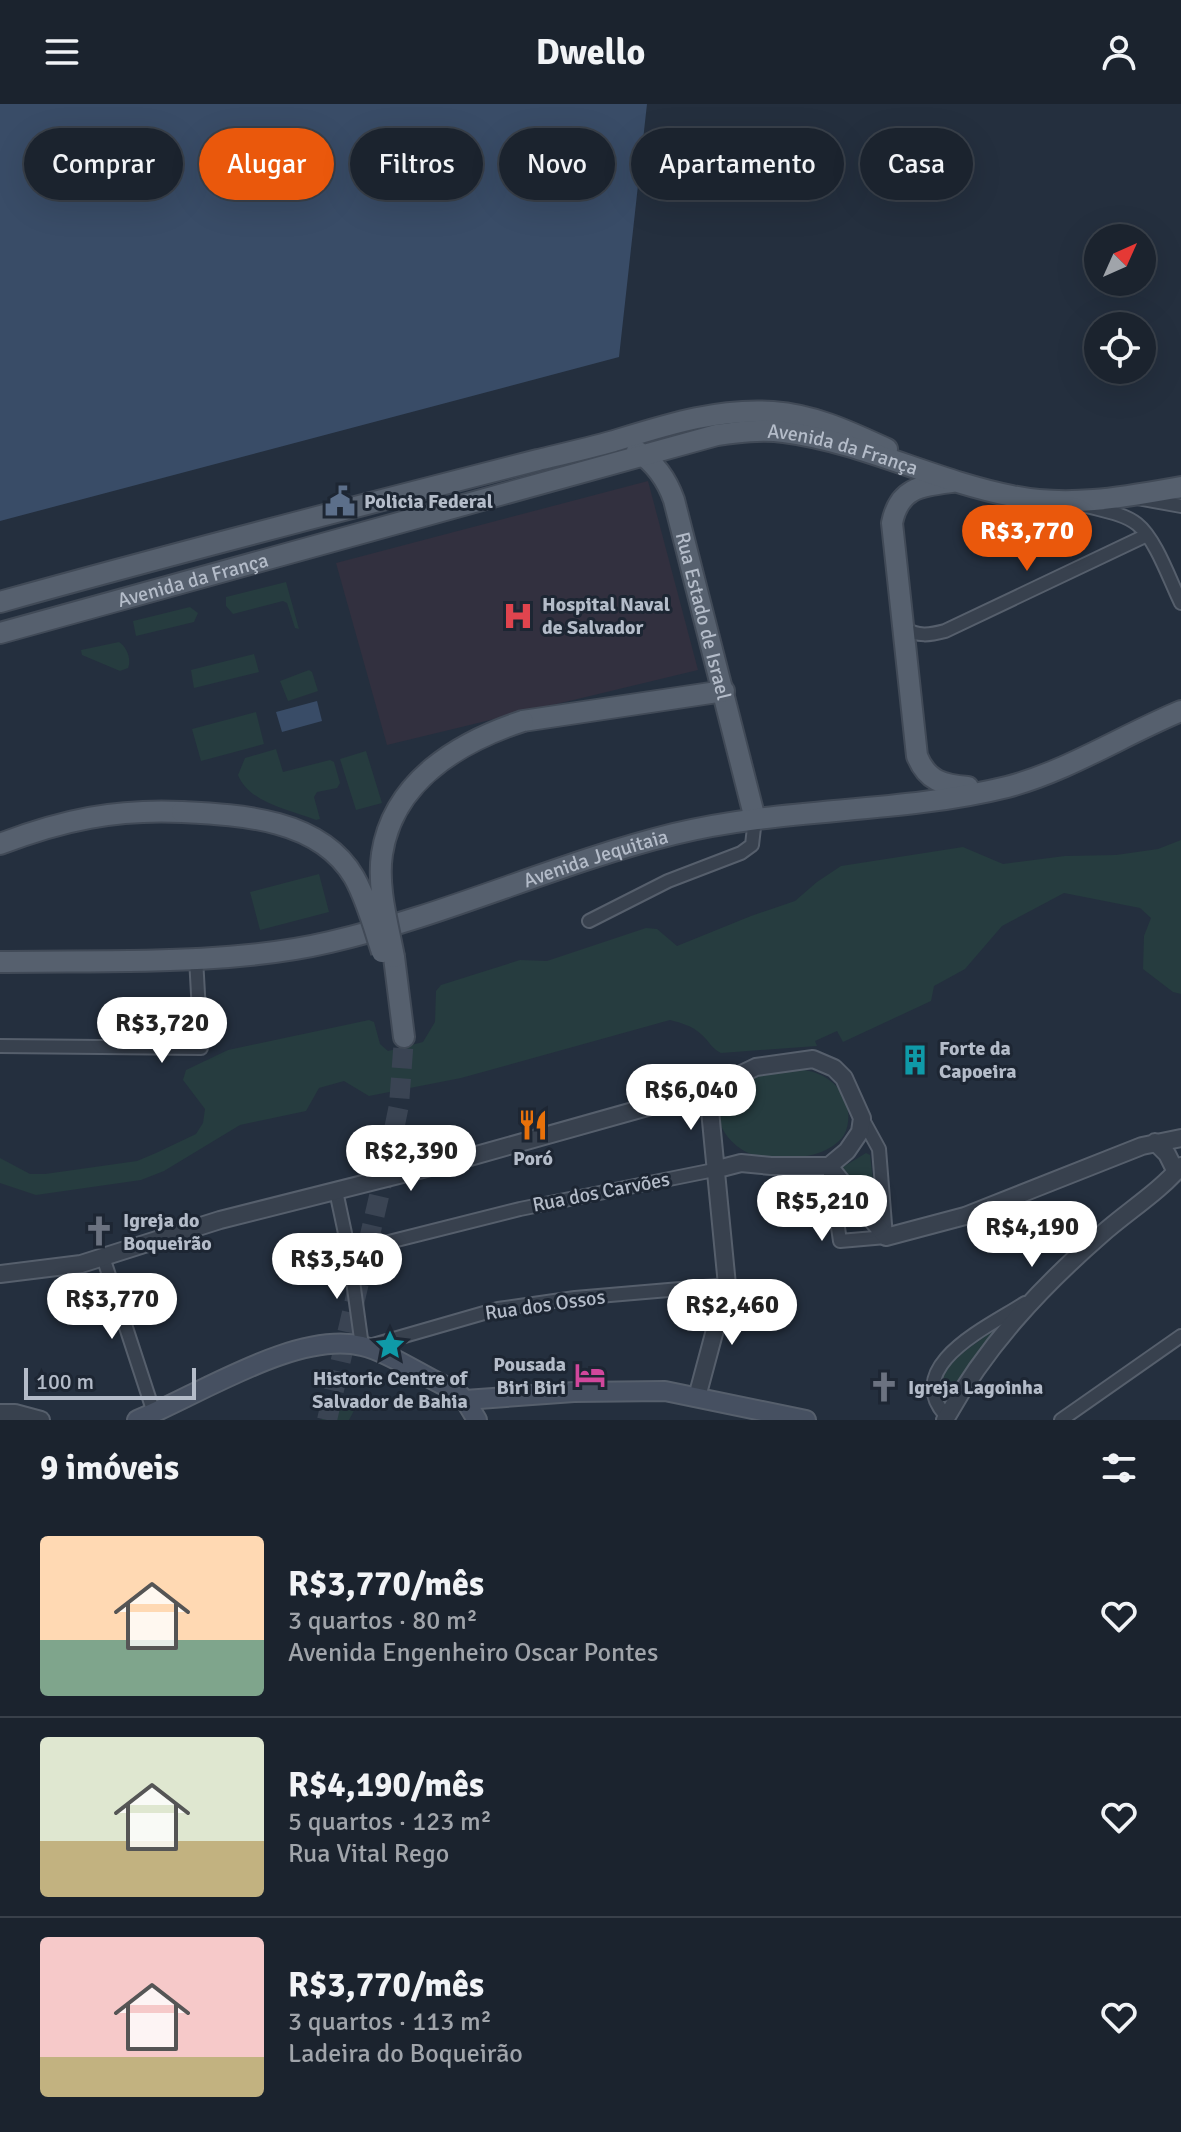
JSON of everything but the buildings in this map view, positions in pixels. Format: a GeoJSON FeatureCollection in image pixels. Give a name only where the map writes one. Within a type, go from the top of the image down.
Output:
{"type":"FeatureCollection","features":[{"type":"Feature","properties":{"kind":"main road","name":"Avenida da França"},"geometry":{"type":"LineString","coordinates":[[0,609],[10,599],[293,522],[612,442],[684,419],[739,412],[773,412],[815,419],[842,428],[956,482]]}},
{"type":"Feature","properties":{"kind":"main road","name":"Avenida da França"},"geometry":{"type":"LineString","coordinates":[[0,633],[717,435],[749,430],[782,431],[838,444],[956,482]]}},
{"type":"Feature","properties":{"kind":"main road","name":"Rua Estado de Israel"},"geometry":{"type":"LineString","coordinates":[[612,442],[644,456],[668,485],[674,500],[755,819]]}},
{"type":"Feature","properties":{"kind":"main road"},"geometry":{"type":"LineString","coordinates":[[990,790],[942,785],[927,774],[917,756],[892,523],[904,496],[915,489],[956,482],[1016,497],[1069,502],[1132,496],[1181,487]]}},
{"type":"Feature","properties":{"kind":"main road"},"geometry":{"type":"LineString","coordinates":[[404,1037],[389,959],[381,884],[382,854],[398,810],[413,787],[445,758],[477,738],[523,721],[724,691]]}},
{"type":"Feature","properties":{"kind":"main road","name":"Avenida Jequitaia"},"geometry":{"type":"LineString","coordinates":[[0,962],[196,958],[277,952],[329,943],[441,910],[661,837],[755,819],[937,800],[1029,780],[1181,711]]}},
{"type":"Feature","properties":{"kind":"main road"},"geometry":{"type":"LineString","coordinates":[[0,844],[64,822],[143,810],[257,819],[308,835],[327,847],[343,863],[359,887],[389,959]]}},
{"type":"Feature","properties":{"kind":"main road"},"geometry":{"type":"LineString","coordinates":[[146,1417],[258,1363],[320,1346],[364,1346],[456,1391],[477,1420]]}},
{"type":"Feature","properties":{"kind":"main road"},"geometry":{"type":"LineString","coordinates":[[465,1400],[574,1392],[665,1391],[806,1420]]}},
{"type":"Feature","properties":{"kind":"main road"},"geometry":{"type":"LineString","coordinates":[[485,1420],[507,1398]]}},
{"type":"Feature","properties":{"kind":"street"},"geometry":{"type":"LineString","coordinates":[[1132,496],[1181,506]]}},
{"type":"Feature","properties":{"kind":"street"},"geometry":{"type":"LineString","coordinates":[[1069,502],[1130,519],[1140,526],[1181,603]]}},
{"type":"Feature","properties":{"kind":"street"},"geometry":{"type":"LineString","coordinates":[[904,628],[924,635],[945,631],[1147,535]]}},
{"type":"Feature","properties":{"kind":"street"},"geometry":{"type":"LineString","coordinates":[[589,921],[668,881],[741,853],[752,845],[755,819]]}},
{"type":"Feature","properties":{"kind":"street"},"geometry":{"type":"LineString","coordinates":[[0,1046],[201,1048],[196,958]]}},
{"type":"Feature","properties":{"kind":"street"},"geometry":{"type":"LineString","coordinates":[[0,1274],[62,1268],[220,1220],[466,1158],[708,1090],[756,1067],[813,1059],[834,1068],[844,1078],[879,1149],[886,1237]]}},
{"type":"Feature","properties":{"kind":"street"},"geometry":{"type":"LineString","coordinates":[[697,1397],[727,1285],[708,1090]]}},
{"type":"Feature","properties":{"kind":"street"},"geometry":{"type":"LineString","coordinates":[[714,1170],[741,1163],[829,1166],[857,1140],[862,1118]]}},
{"type":"Feature","properties":{"kind":"street"},"geometry":{"type":"LineString","coordinates":[[829,1166],[840,1241],[886,1237],[965,1216],[1155,1142],[1181,1138]]}},
{"type":"Feature","properties":{"kind":"street"},"geometry":{"type":"LineString","coordinates":[[1031,1299],[982,1362],[946,1419],[933,1395],[937,1370],[944,1359],[1031,1299],[1179,1169],[1155,1142]]}},
{"type":"Feature","properties":{"kind":"street"},"geometry":{"type":"LineString","coordinates":[[829,1166],[886,1237]]}},
{"type":"Feature","properties":{"kind":"street","name":"Rua dos Carvões"},"geometry":{"type":"LineString","coordinates":[[349,1252],[520,1209],[714,1170]]}},
{"type":"Feature","properties":{"kind":"street"},"geometry":{"type":"LineString","coordinates":[[336,1191],[364,1346]]}},
{"type":"Feature","properties":{"kind":"street"},"geometry":{"type":"LineString","coordinates":[[103,1257],[146,1417]]}},
{"type":"Feature","properties":{"kind":"street","name":"Rua dos Ossos"},"geometry":{"type":"LineString","coordinates":[[364,1346],[498,1309],[575,1298],[727,1285]]}},
{"type":"Feature","properties":{"kind":"street"},"geometry":{"type":"LineString","coordinates":[[1061,1420],[1181,1336]]}},
{"type":"Feature","properties":{"kind":"street"},"geometry":{"type":"LineString","coordinates":[[0,1413],[15,1413],[41,1420]]}},
{"type":"Feature","properties":{"kind":"shaded area","name":"Hospital Naval de Salvador"},"geometry":{"type":"Polygon","coordinates":[[[648,481],[698,670],[387,745],[336,563],[648,481]]]}},
{"type":"Feature","properties":{"kind":"green space"},"geometry":{"type":"Polygon","coordinates":[[[286,582],[299,629],[295,628],[287,603],[283,601],[233,614],[226,606],[226,597],[286,582]]]}},
{"type":"Feature","properties":{"kind":"green space"},"geometry":{"type":"Polygon","coordinates":[[[190,607],[198,613],[194,622],[136,636],[133,621],[190,607]]]}},
{"type":"Feature","properties":{"kind":"green space"},"geometry":{"type":"Polygon","coordinates":[[[119,642],[126,650],[129,661],[128,668],[120,671],[82,655],[81,650],[119,642]]]}},
{"type":"Feature","properties":{"kind":"green space"},"geometry":{"type":"Polygon","coordinates":[[[254,654],[259,672],[194,688],[191,670],[254,654]]]}},
{"type":"Feature","properties":{"kind":"green space"},"geometry":{"type":"Polygon","coordinates":[[[309,670],[318,691],[288,701],[280,681],[309,670]]]}},
{"type":"Feature","properties":{"kind":"green space"},"geometry":{"type":"Polygon","coordinates":[[[256,712],[264,744],[201,761],[192,729],[256,712]]]}},
{"type":"Feature","properties":{"kind":"green space"},"geometry":{"type":"Polygon","coordinates":[[[276,749],[283,772],[330,760],[334,762],[340,783],[337,788],[317,792],[314,797],[320,819],[271,804],[243,785],[238,775],[245,758],[276,749]]]}},
{"type":"Feature","properties":{"kind":"green space"},"geometry":{"type":"Polygon","coordinates":[[[366,751],[382,803],[356,810],[340,759],[366,751]]]}},
{"type":"Feature","properties":{"kind":"green space"},"geometry":{"type":"Polygon","coordinates":[[[1181,840],[1181,994],[1173,992],[1143,969],[1144,936],[1151,918],[1140,908],[1064,893],[1002,926],[965,969],[934,986],[931,1001],[843,1042],[837,1031],[815,1041],[817,1046],[721,1053],[694,1029],[670,1020],[461,1078],[369,1096],[344,1081],[319,1088],[306,1111],[240,1125],[164,1171],[141,1180],[36,1195],[0,1183],[0,1158],[30,1174],[45,1174],[137,1161],[196,1134],[203,1123],[205,1109],[183,1080],[186,1070],[228,1050],[369,1020],[374,1022],[380,1044],[388,1051],[423,1042],[435,1022],[436,991],[441,985],[520,960],[547,961],[646,928],[657,929],[677,946],[795,901],[841,866],[963,847],[1003,864],[1065,856],[1116,855],[1158,849],[1181,840]]]}},
{"type":"Feature","properties":{"kind":"green space"},"geometry":{"type":"Polygon","coordinates":[[[319,874],[329,912],[260,930],[250,892],[319,874]]]}},
{"type":"Feature","properties":{"kind":"green space"},"geometry":{"type":"Polygon","coordinates":[[[796,1069],[823,1076],[842,1093],[848,1114],[844,1135],[837,1143],[817,1154],[792,1158],[758,1156],[737,1146],[719,1119],[723,1099],[746,1081],[796,1069]]]}},
{"type":"Feature","properties":{"kind":"green space"},"geometry":{"type":"Polygon","coordinates":[[[866,1153],[870,1155],[876,1204],[871,1207],[842,1171],[843,1167],[866,1153]]]}},
{"type":"Feature","properties":{"kind":"green space"},"geometry":{"type":"Polygon","coordinates":[[[993,1331],[946,1406],[941,1394],[946,1372],[963,1353],[993,1331]]]}},
{"type":"Feature","properties":{"kind":"green space"},"geometry":{"type":"Polygon","coordinates":[[[346,1396],[359,1401],[349,1420],[321,1420],[346,1396]]]}},
{"type":"Feature","properties":{"kind":"water"},"geometry":{"type":"Polygon","coordinates":[[[0,104],[647,104],[644,128],[631,128],[631,200],[636,200],[619,357],[0,521],[0,104]]]}},
{"type":"Feature","properties":{"kind":"water"},"geometry":{"type":"Polygon","coordinates":[[[317,701],[322,721],[282,732],[276,712],[317,701]]]}},
{"type":"Feature","properties":{"kind":"tunnel"},"geometry":{"type":"LineString","coordinates":[[327,1420],[399,1105],[404,1037]]}},
{"type":"Feature","properties":{"kind":"place","name":"Policia Federal"},"geometry":{"type":"Point","coordinates":[340,501]}},
{"type":"Feature","properties":{"kind":"place","name":"Hospital Naval de Salvador"},"geometry":{"type":"Point","coordinates":[518,616]}},
{"type":"Feature","properties":{"kind":"place","name":"Forte da Capoeira"},"geometry":{"type":"Point","coordinates":[915,1060]}},
{"type":"Feature","properties":{"kind":"place","name":"Poró"},"geometry":{"type":"Point","coordinates":[533,1125]}},
{"type":"Feature","properties":{"kind":"place","name":"Igreja do Boqueirão"},"geometry":{"type":"Point","coordinates":[99,1231]}},
{"type":"Feature","properties":{"kind":"place","name":"Historic Centre of Salvador de Bahia"},"geometry":{"type":"Point","coordinates":[390,1345]}},
{"type":"Feature","properties":{"kind":"place","name":"Pousada Biri Biri"},"geometry":{"type":"Point","coordinates":[590,1375]}},
{"type":"Feature","properties":{"kind":"place","name":"Igreja Lagoinha"},"geometry":{"type":"Point","coordinates":[884,1387]}}]}
